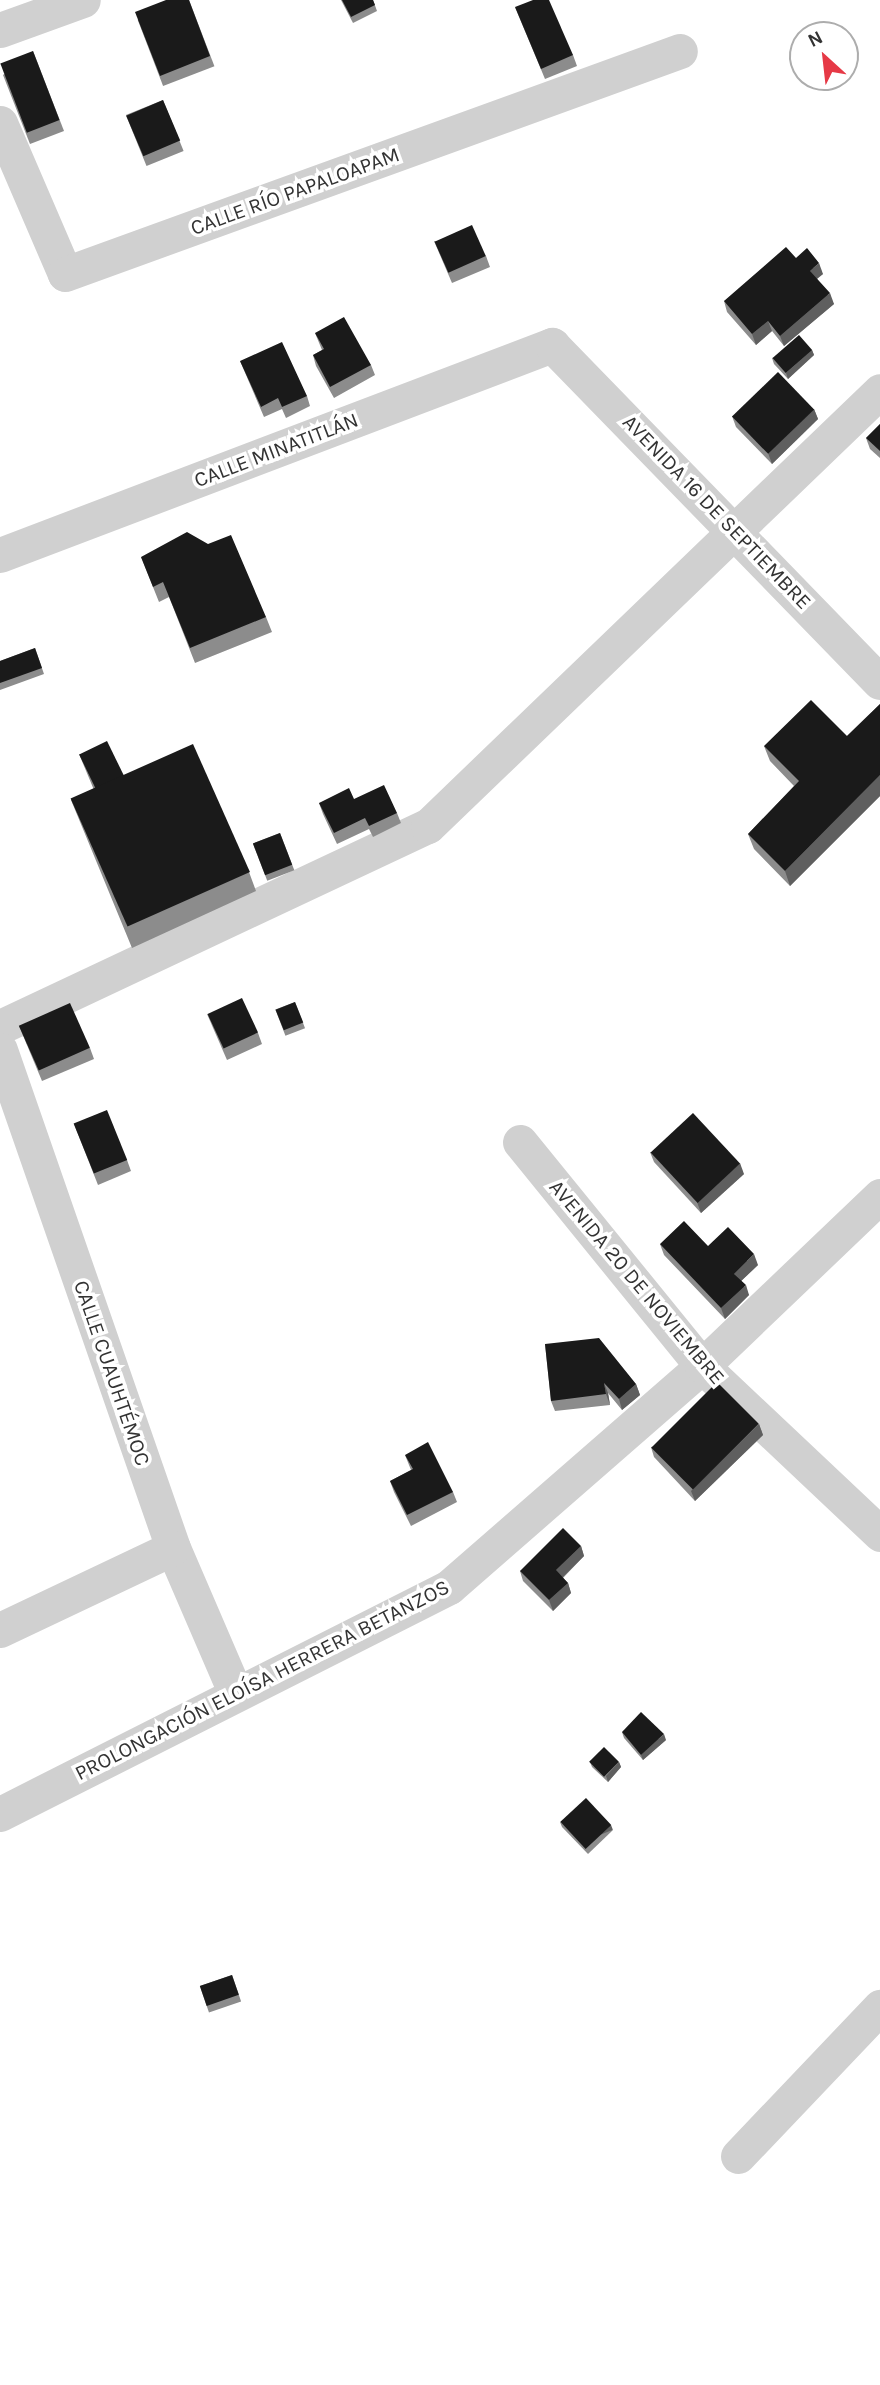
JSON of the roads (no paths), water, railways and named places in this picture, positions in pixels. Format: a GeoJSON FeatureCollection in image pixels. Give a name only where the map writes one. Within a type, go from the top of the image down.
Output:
{"type":"FeatureCollection","features":[{"type":"Feature","properties":{"kind":"street"},"geometry":{"type":"LineString","coordinates":[[0,30],[83,0]]}},
{"type":"Feature","properties":{"kind":"street","name":"CALLE RÍO PAPALOAPAM"},"geometry":{"type":"LineString","coordinates":[[0,123],[65,274],[680,51]]}},
{"type":"Feature","properties":{"kind":"street","name":"AVENIDA 16 DE SEPTIEMBRE"},"geometry":{"type":"LineString","coordinates":[[552,345],[737,529],[880,681]]}},
{"type":"Feature","properties":{"kind":"street","name":"CALLE MINATITLÁN"},"geometry":{"type":"LineString","coordinates":[[0,555],[552,345]]}},
{"type":"Feature","properties":{"kind":"street"},"geometry":{"type":"LineString","coordinates":[[0,1027],[428,826],[880,391]]}},
{"type":"Feature","properties":{"kind":"street","name":"CALLE CUAUHTÉMOC"},"geometry":{"type":"LineString","coordinates":[[0,1049],[173,1548],[235,1692]]}},
{"type":"Feature","properties":{"kind":"street","name":"AVENIDA 20 DE NOVIEMBRE"},"geometry":{"type":"LineString","coordinates":[[520,1142],[702,1366],[880,1534]]}},
{"type":"Feature","properties":{"kind":"street","name":"PROLONGACIÓN ELOÍSA HERRERA BETANZOS"},"geometry":{"type":"LineString","coordinates":[[0,1814],[235,1692],[449,1587],[702,1366],[880,1196]]}},
{"type":"Feature","properties":{"kind":"street"},"geometry":{"type":"LineString","coordinates":[[0,1630],[173,1548]]}},
{"type":"Feature","properties":{"kind":"street"},"geometry":{"type":"LineString","coordinates":[[738,2156],[880,2007]]}}]}
